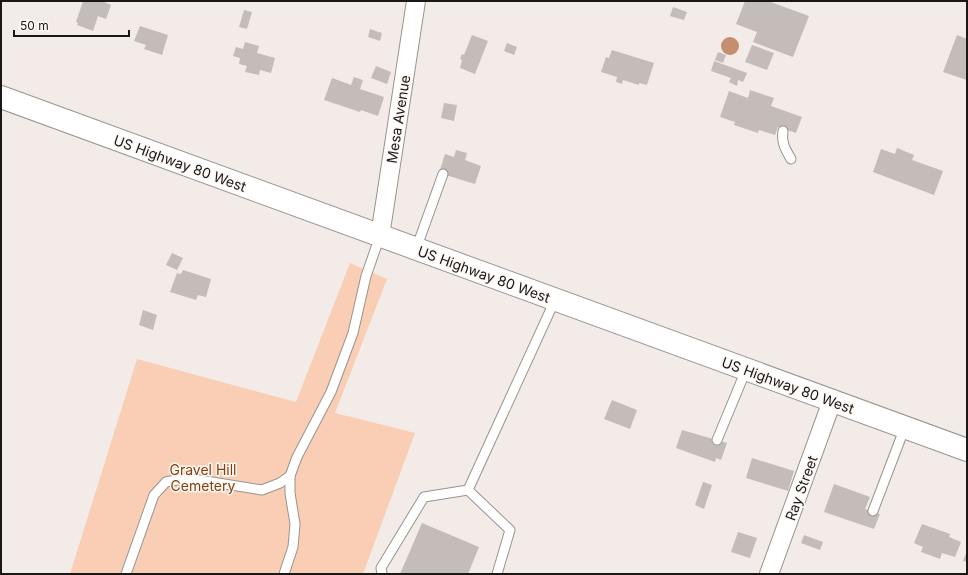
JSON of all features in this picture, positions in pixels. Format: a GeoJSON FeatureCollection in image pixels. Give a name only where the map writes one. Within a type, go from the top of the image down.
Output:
{"type":"FeatureCollection","features":[{"type":"Feature","properties":{"kind":"main road","name":"US Highway 80 West"},"geometry":{"type":"LineString","coordinates":[[1,98],[967,450]]}},
{"type":"Feature","properties":{"kind":"street","name":"Mesa Avenue"},"geometry":{"type":"LineString","coordinates":[[380,236],[416,1]]}},
{"type":"Feature","properties":{"kind":"street","name":"Ray Street"},"geometry":{"type":"LineString","coordinates":[[769,574],[832,402]]}},
{"type":"Feature","properties":{"kind":"lane"},"geometry":{"type":"LineString","coordinates":[[783,131],[782,138],[784,148],[792,159]]}},
{"type":"Feature","properties":{"kind":"lane"},"geometry":{"type":"LineString","coordinates":[[416,249],[443,174]]}},
{"type":"Feature","properties":{"kind":"lane"},"geometry":{"type":"LineString","coordinates":[[284,574],[293,547],[295,524],[290,494],[290,476],[297,457],[331,392],[353,333],[366,276],[380,236]]}},
{"type":"Feature","properties":{"kind":"lane"},"geometry":{"type":"LineString","coordinates":[[468,490],[555,300]]}},
{"type":"Feature","properties":{"kind":"lane"},"geometry":{"type":"LineString","coordinates":[[717,440],[746,370]]}},
{"type":"Feature","properties":{"kind":"lane"},"geometry":{"type":"LineString","coordinates":[[873,511],[905,427]]}},
{"type":"Feature","properties":{"kind":"lane"},"geometry":{"type":"LineString","coordinates":[[126,574],[154,495],[166,482],[187,478],[262,490],[280,483],[290,476]]}},
{"type":"Feature","properties":{"kind":"lane"},"geometry":{"type":"LineString","coordinates":[[382,574],[381,568],[424,497],[468,490]]}},
{"type":"Feature","properties":{"kind":"lane"},"geometry":{"type":"LineString","coordinates":[[468,490],[510,530],[497,574]]}},
{"type":"Feature","properties":{"kind":"green space","name":"Gravel Hill Cemetery"},"geometry":{"type":"Polygon","coordinates":[[[350,263],[387,279],[335,413],[415,433],[363,574],[70,574],[137,359],[296,402],[350,263]]]}},
{"type":"Feature","properties":{"kind":"shaded area"},"geometry":{"type":"Polygon","coordinates":[[[730,37],[736,40],[739,46],[736,52],[730,55],[724,52],[721,46],[724,40],[730,37]]]}},
{"type":"Feature","properties":{"kind":"building"},"geometry":{"type":"Polygon","coordinates":[[[83,1],[102,1],[111,5],[106,19],[98,16],[93,31],[77,25],[78,23],[76,22],[83,1]]]}},
{"type":"Feature","properties":{"kind":"building"},"geometry":{"type":"Polygon","coordinates":[[[745,1],[768,1],[809,16],[793,57],[753,42],[757,32],[736,24],[745,1]]]}},
{"type":"Feature","properties":{"kind":"building"},"geometry":{"type":"Polygon","coordinates":[[[673,7],[687,12],[684,20],[670,16],[673,7]]]}},
{"type":"Feature","properties":{"kind":"building"},"geometry":{"type":"Polygon","coordinates":[[[244,10],[252,12],[247,29],[239,27],[244,10]]]}},
{"type":"Feature","properties":{"kind":"building"},"geometry":{"type":"Polygon","coordinates":[[[140,26],[168,35],[162,55],[144,49],[146,45],[134,41],[140,26]]]}},
{"type":"Feature","properties":{"kind":"building"},"geometry":{"type":"Polygon","coordinates":[[[370,29],[382,33],[380,41],[368,37],[370,29]]]}},
{"type":"Feature","properties":{"kind":"building"},"geometry":{"type":"Polygon","coordinates":[[[472,35],[488,41],[475,74],[460,68],[462,60],[460,59],[462,54],[464,55],[472,35]]]}},
{"type":"Feature","properties":{"kind":"building"},"geometry":{"type":"Polygon","coordinates":[[[957,35],[967,39],[967,80],[943,72],[957,35]]]}},
{"type":"Feature","properties":{"kind":"building"},"geometry":{"type":"Polygon","coordinates":[[[245,42],[259,46],[257,53],[275,58],[271,73],[260,70],[259,75],[245,72],[247,66],[239,64],[240,58],[233,56],[236,47],[243,49],[245,42]]]}},
{"type":"Feature","properties":{"kind":"building"},"geometry":{"type":"Polygon","coordinates":[[[507,43],[517,47],[514,55],[504,51],[507,43]]]}},
{"type":"Feature","properties":{"kind":"building"},"geometry":{"type":"Polygon","coordinates":[[[752,45],[774,53],[767,70],[745,62],[752,45]]]}},
{"type":"Feature","properties":{"kind":"building"},"geometry":{"type":"Polygon","coordinates":[[[612,50],[654,63],[647,85],[639,83],[639,85],[623,80],[622,84],[616,82],[617,77],[601,72],[606,57],[609,58],[612,50]]]}},
{"type":"Feature","properties":{"kind":"building"},"geometry":{"type":"Polygon","coordinates":[[[718,52],[726,55],[723,63],[715,60],[718,52]]]}},
{"type":"Feature","properties":{"kind":"building"},"geometry":{"type":"Polygon","coordinates":[[[714,61],[747,73],[743,82],[738,80],[737,86],[729,82],[731,78],[711,71],[714,61]]]}},
{"type":"Feature","properties":{"kind":"building"},"geometry":{"type":"Polygon","coordinates":[[[376,66],[391,72],[387,84],[371,78],[376,66]]]}},
{"type":"Feature","properties":{"kind":"building"},"geometry":{"type":"Polygon","coordinates":[[[354,77],[363,80],[360,89],[384,97],[378,116],[361,110],[360,112],[324,100],[332,78],[351,85],[354,77]]]}},
{"type":"Feature","properties":{"kind":"building"},"geometry":{"type":"Polygon","coordinates":[[[750,90],[774,98],[771,106],[802,117],[796,133],[778,127],[775,135],[759,130],[758,133],[734,125],[735,122],[720,117],[729,91],[748,98],[750,90]]]}},
{"type":"Feature","properties":{"kind":"building"},"geometry":{"type":"Polygon","coordinates":[[[444,103],[457,105],[454,121],[441,118],[444,103]]]}},
{"type":"Feature","properties":{"kind":"building"},"geometry":{"type":"Polygon","coordinates":[[[897,148],[914,155],[912,160],[943,171],[934,195],[873,172],[881,149],[895,154],[897,148]]]}},
{"type":"Feature","properties":{"kind":"building"},"geometry":{"type":"Polygon","coordinates":[[[456,150],[467,153],[465,160],[481,166],[475,184],[439,173],[445,154],[454,157],[456,150]]]}},
{"type":"Feature","properties":{"kind":"building"},"geometry":{"type":"Polygon","coordinates":[[[172,253],[183,258],[177,270],[166,265],[172,253]]]}},
{"type":"Feature","properties":{"kind":"building"},"geometry":{"type":"Polygon","coordinates":[[[183,270],[211,279],[206,297],[198,295],[196,300],[170,292],[177,273],[181,274],[183,270]]]}},
{"type":"Feature","properties":{"kind":"building"},"geometry":{"type":"Polygon","coordinates":[[[143,310],[157,315],[153,330],[139,325],[143,310]]]}},
{"type":"Feature","properties":{"kind":"building"},"geometry":{"type":"Polygon","coordinates":[[[612,400],[637,410],[630,429],[604,419],[612,400]]]}},
{"type":"Feature","properties":{"kind":"building"},"geometry":{"type":"Polygon","coordinates":[[[682,430],[727,443],[721,460],[716,458],[715,462],[676,448],[682,430]]]}},
{"type":"Feature","properties":{"kind":"building"},"geometry":{"type":"Polygon","coordinates":[[[752,458],[794,471],[788,491],[746,478],[752,458]]]}},
{"type":"Feature","properties":{"kind":"building"},"geometry":{"type":"Polygon","coordinates":[[[703,482],[712,485],[704,509],[695,505],[703,482]]]}},
{"type":"Feature","properties":{"kind":"building"},"geometry":{"type":"Polygon","coordinates":[[[834,484],[870,497],[865,509],[880,514],[874,529],[824,512],[834,484]]]}},
{"type":"Feature","properties":{"kind":"building"},"geometry":{"type":"Polygon","coordinates":[[[422,523],[479,547],[468,574],[400,574],[422,523]]]}},
{"type":"Feature","properties":{"kind":"building"},"geometry":{"type":"Polygon","coordinates":[[[922,524],[950,534],[949,537],[961,542],[955,557],[942,553],[940,559],[921,552],[923,547],[914,543],[922,524]]]}},
{"type":"Feature","properties":{"kind":"building"},"geometry":{"type":"Polygon","coordinates":[[[738,532],[757,538],[750,558],[731,552],[738,532]]]}},
{"type":"Feature","properties":{"kind":"building"},"geometry":{"type":"Polygon","coordinates":[[[804,535],[823,542],[820,550],[801,543],[804,535]]]}},
{"type":"Feature","properties":{"kind":"building"},"geometry":{"type":"Polygon","coordinates":[[[967,551],[967,562],[963,561],[967,551]]]}}]}
